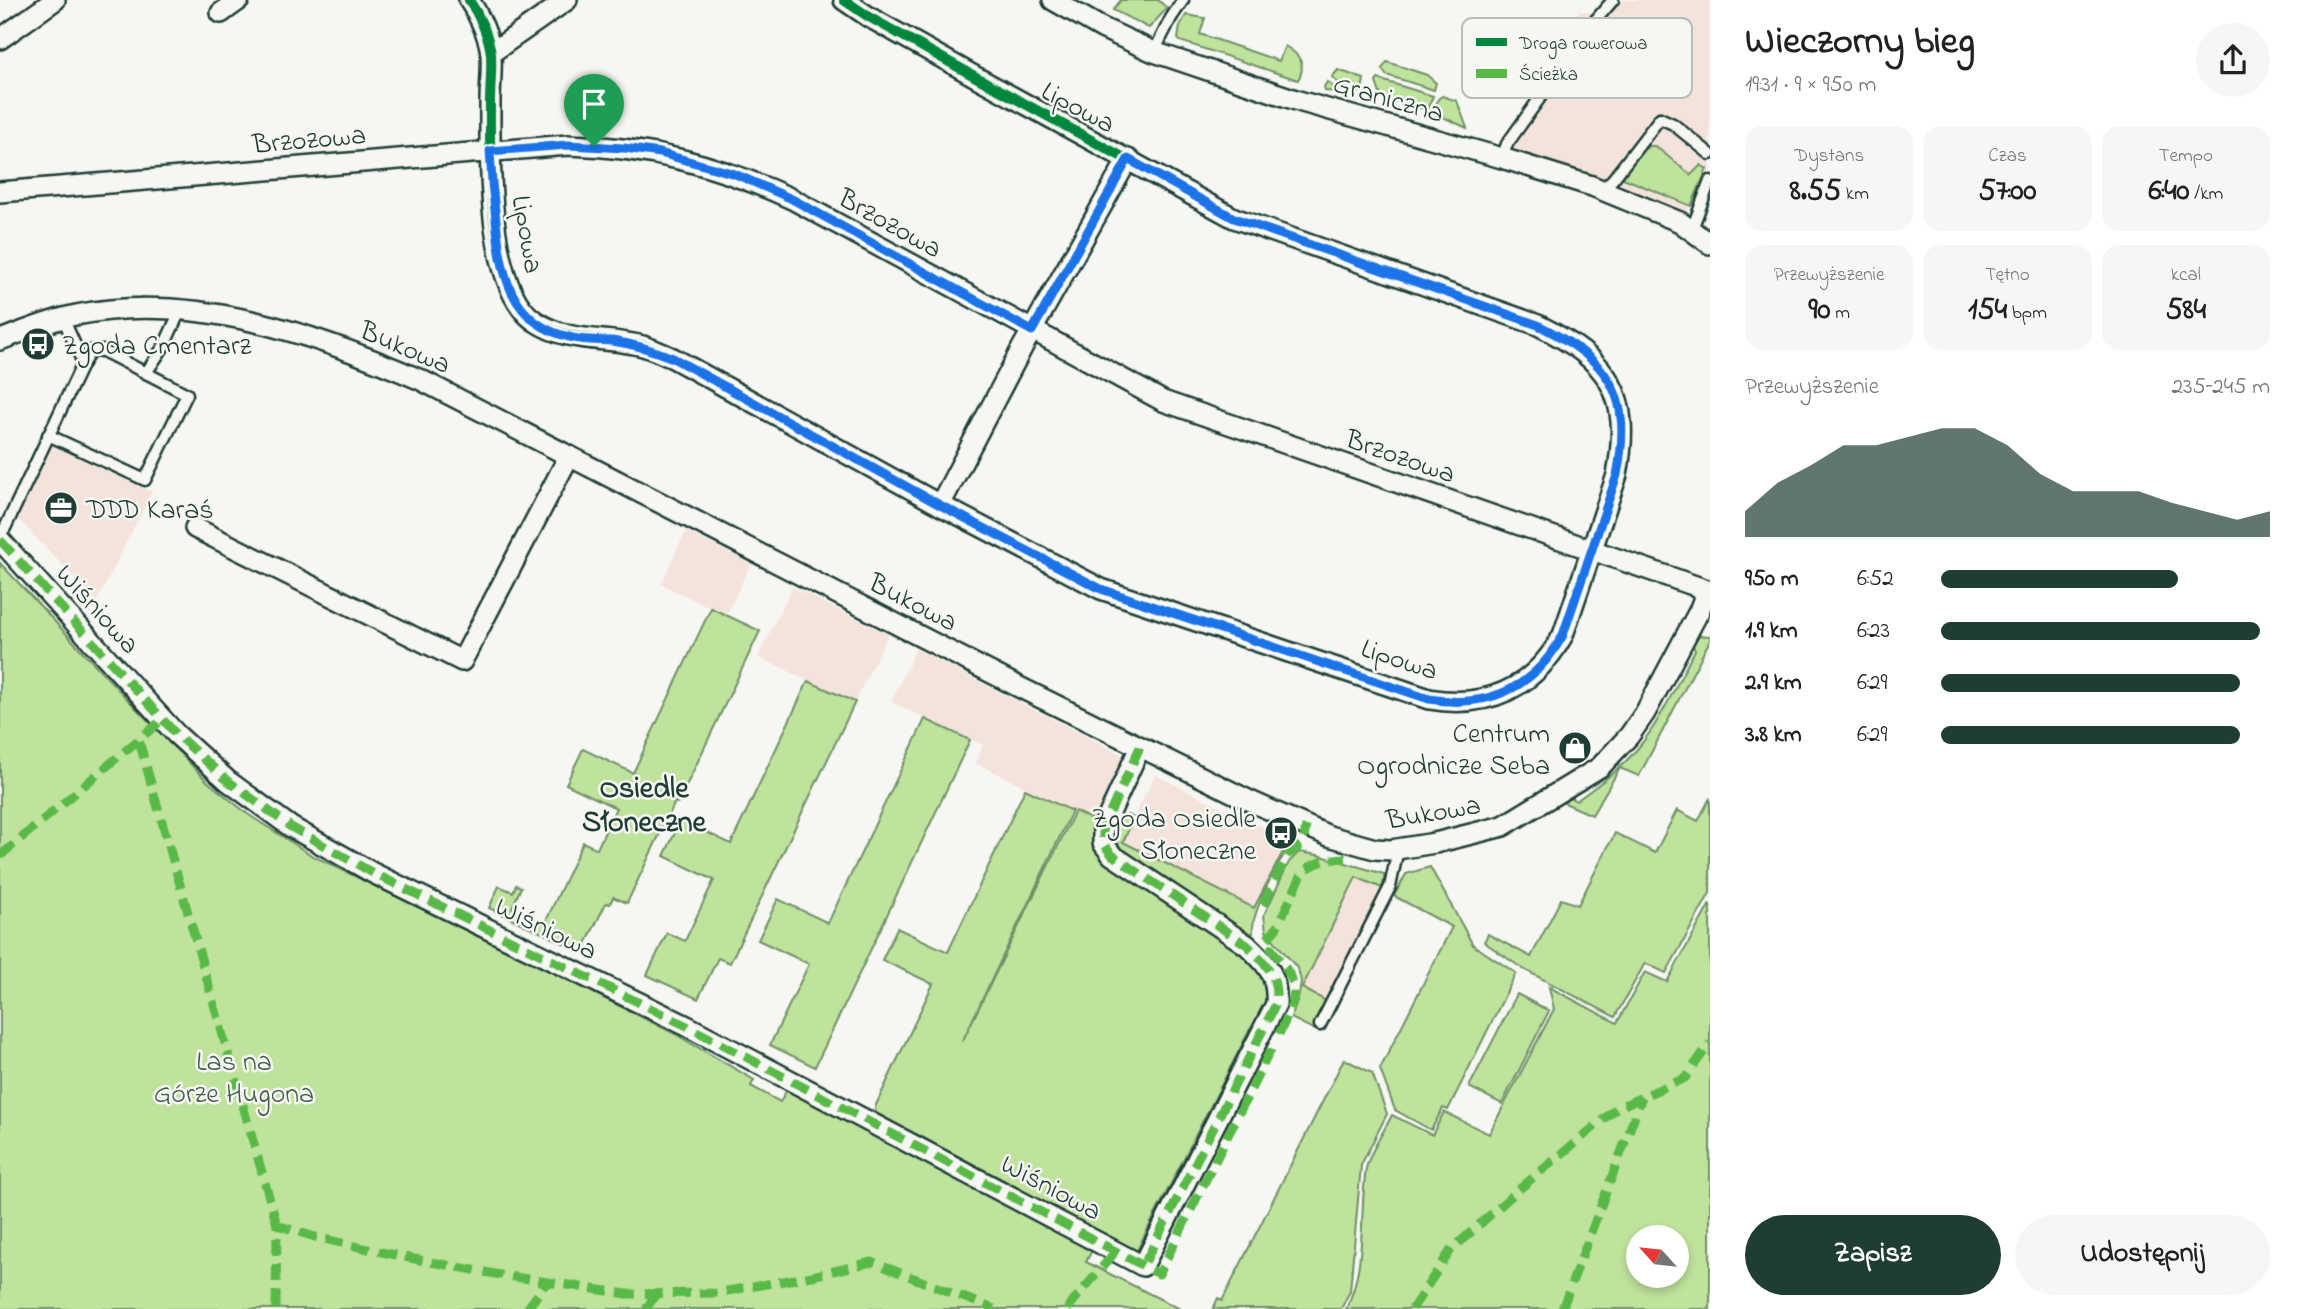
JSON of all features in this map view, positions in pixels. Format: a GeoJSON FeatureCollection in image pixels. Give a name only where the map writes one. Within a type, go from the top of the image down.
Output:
{"type":"FeatureCollection","features":[{"type":"Feature","properties":{"kind":"street"},"geometry":{"type":"LineString","coordinates":[[0,39],[55,0]]}},
{"type":"Feature","properties":{"kind":"street"},"geometry":{"type":"LineString","coordinates":[[221,13],[239,0]]}},
{"type":"Feature","properties":{"kind":"street","name":"Lipowa"},"geometry":{"type":"LineString","coordinates":[[469,0],[477,12],[491,53],[490,151],[499,254],[511,292],[527,316],[561,335],[643,346],[673,358],[940,505],[1101,589],[1429,699],[1441,701],[1487,697],[1518,685],[1540,670],[1563,635],[1617,475],[1621,453],[1620,410],[1608,377],[1584,351],[1569,340],[1538,325],[1234,218],[869,17],[844,0]]}},
{"type":"Feature","properties":{"kind":"street"},"geometry":{"type":"LineString","coordinates":[[491,53],[567,0]]}},
{"type":"Feature","properties":{"kind":"street","name":"Graniczna"},"geometry":{"type":"LineString","coordinates":[[1053,0],[1102,28],[1154,52],[1302,103],[1502,158],[1602,190],[1680,222],[1710,244]]}},
{"type":"Feature","properties":{"kind":"street","name":"Brzozowa"},"geometry":{"type":"LineString","coordinates":[[0,192],[568,145],[660,153],[727,171],[792,199],[1163,401],[1708,590]]}},
{"type":"Feature","properties":{"kind":"street"},"geometry":{"type":"LineString","coordinates":[[940,505],[1032,331],[1128,159]]}},
{"type":"Feature","properties":{"kind":"street","name":"Bukowa"},"geometry":{"type":"LineString","coordinates":[[0,340],[63,318],[124,310],[180,310],[262,323],[360,355],[421,380],[1140,747],[1329,836],[1376,849],[1398,849],[1470,836],[1503,826],[1535,809],[1600,766],[1629,736],[1645,713],[1708,590]]}},
{"type":"Feature","properties":{"kind":"street"},"geometry":{"type":"LineString","coordinates":[[195,528],[462,661],[569,456]]}},
{"type":"Feature","properties":{"kind":"street","name":"Wiśniowa"},"geometry":{"type":"LineString","coordinates":[[0,540],[149,706],[228,781],[308,838],[362,868],[710,1038],[1143,1266],[1276,1004],[1277,988],[1273,975],[1247,945],[1112,855],[1103,843],[1103,828],[1140,747]]}},
{"type":"Feature","properties":{"kind":"lane"},"geometry":{"type":"LineString","coordinates":[[1154,52],[1160,36],[1183,0]]}},
{"type":"Feature","properties":{"kind":"lane"},"geometry":{"type":"LineString","coordinates":[[1597,18],[1613,0]]}},
{"type":"Feature","properties":{"kind":"lane"},"geometry":{"type":"LineString","coordinates":[[1502,158],[1507,144],[1540,98]]}},
{"type":"Feature","properties":{"kind":"lane"},"geometry":{"type":"LineString","coordinates":[[1602,190],[1660,118],[1673,124],[1710,154]]}},
{"type":"Feature","properties":{"kind":"lane"},"geometry":{"type":"LineString","coordinates":[[1692,229],[1710,181]]}},
{"type":"Feature","properties":{"kind":"lane"},"geometry":{"type":"LineString","coordinates":[[146,373],[164,346],[180,310]]}},
{"type":"Feature","properties":{"kind":"lane"},"geometry":{"type":"LineString","coordinates":[[63,318],[83,363]]}},
{"type":"Feature","properties":{"kind":"lane"},"geometry":{"type":"LineString","coordinates":[[0,534],[5,528],[48,435],[83,363],[91,351],[103,351],[187,394],[145,480],[48,435]]}},
{"type":"Feature","properties":{"kind":"lane"},"geometry":{"type":"LineString","coordinates":[[1320,1025],[1390,887],[1398,849]]}},
{"type":"Feature","properties":{"kind":"shaded area"},"geometry":{"type":"Polygon","coordinates":[[[1605,0],[1710,0],[1710,186],[1685,213],[1592,176],[1521,153],[1500,139],[1532,98],[1692,98],[1692,18],[1574,18],[1580,11],[1594,13],[1605,0]]]}},
{"type":"Feature","properties":{"kind":"shaded area"},"geometry":{"type":"Polygon","coordinates":[[[52,446],[152,492],[97,601],[17,518],[52,446]]]}},
{"type":"Feature","properties":{"kind":"shaded area"},"geometry":{"type":"Polygon","coordinates":[[[686,531],[751,564],[726,615],[661,584],[686,531]]]}},
{"type":"Feature","properties":{"kind":"shaded area"},"geometry":{"type":"Polygon","coordinates":[[[792,587],[888,634],[855,702],[758,657],[792,587]]]}},
{"type":"Feature","properties":{"kind":"shaded area"},"geometry":{"type":"Polygon","coordinates":[[[916,649],[1126,757],[1098,823],[976,763],[983,745],[891,702],[916,649]]]}},
{"type":"Feature","properties":{"kind":"shaded area"},"geometry":{"type":"Polygon","coordinates":[[[1155,775],[1289,840],[1254,909],[1122,841],[1155,775]]]}},
{"type":"Feature","properties":{"kind":"shaded area"},"geometry":{"type":"Polygon","coordinates":[[[1356,876],[1382,888],[1328,1002],[1302,988],[1356,876]]]}},
{"type":"Feature","properties":{"kind":"green space"},"geometry":{"type":"Polygon","coordinates":[[[1121,0],[1158,0],[1167,8],[1149,28],[1113,10],[1121,0]]]}},
{"type":"Feature","properties":{"kind":"green space"},"geometry":{"type":"Polygon","coordinates":[[[1186,15],[1205,18],[1200,34],[1279,61],[1285,46],[1294,52],[1302,64],[1298,80],[1180,41],[1180,26],[1186,15]]]}},
{"type":"Feature","properties":{"kind":"green space"},"geometry":{"type":"Polygon","coordinates":[[[1387,62],[1427,75],[1436,83],[1434,90],[1386,75],[1382,69],[1387,62]]]}},
{"type":"Feature","properties":{"kind":"green space"},"geometry":{"type":"Polygon","coordinates":[[[1338,70],[1364,79],[1362,91],[1325,91],[1327,82],[1335,88],[1339,84],[1332,77],[1338,70]]]}},
{"type":"Feature","properties":{"kind":"green space"},"geometry":{"type":"Polygon","coordinates":[[[1378,79],[1433,96],[1427,110],[1381,97],[1376,82],[1378,79]]]}},
{"type":"Feature","properties":{"kind":"green space"},"geometry":{"type":"Polygon","coordinates":[[[1442,96],[1457,101],[1467,128],[1434,113],[1438,99],[1442,96]]]}},
{"type":"Feature","properties":{"kind":"green space"},"geometry":{"type":"Polygon","coordinates":[[[1650,146],[1655,146],[1691,175],[1701,165],[1707,169],[1691,206],[1623,178],[1634,159],[1650,146]]]}},
{"type":"Feature","properties":{"kind":"green space","name":"Las na Górze Hugona"},"geometry":{"type":"Polygon","coordinates":[[[0,563],[208,782],[249,815],[311,855],[675,1034],[754,1080],[751,1086],[780,1102],[789,1086],[1092,1250],[1086,1262],[1180,1309],[0,1309],[0,563]]]}},
{"type":"Feature","properties":{"kind":"green space"},"geometry":{"type":"Polygon","coordinates":[[[711,608],[760,631],[627,903],[613,897],[610,904],[606,903],[582,952],[489,908],[499,886],[513,892],[516,885],[521,887],[512,908],[545,923],[583,842],[597,849],[616,808],[566,784],[583,749],[633,773],[711,608]]]}},
{"type":"Feature","properties":{"kind":"green space"},"geometry":{"type":"Polygon","coordinates":[[[1694,635],[1710,636],[1710,640],[1639,776],[1620,768],[1592,815],[1560,801],[1568,796],[1576,801],[1616,770],[1647,737],[1695,650],[1691,641],[1694,635]]]}},
{"type":"Feature","properties":{"kind":"green space"},"geometry":{"type":"Polygon","coordinates":[[[808,681],[855,702],[730,963],[718,958],[698,999],[647,975],[667,933],[685,941],[714,880],[664,856],[681,820],[731,844],[808,681]]]}},
{"type":"Feature","properties":{"kind":"green space"},"geometry":{"type":"Polygon","coordinates":[[[925,719],[970,740],[815,1067],[770,1045],[809,964],[758,940],[778,899],[828,923],[925,719]]]}},
{"type":"Feature","properties":{"kind":"green space"},"geometry":{"type":"Polygon","coordinates":[[[1025,789],[1072,811],[962,1042],[1075,811],[1098,823],[1094,836],[1243,949],[1272,989],[1259,1031],[1250,1029],[1135,1254],[876,1117],[875,1107],[933,984],[882,960],[897,928],[948,952],[1025,789]]]}},
{"type":"Feature","properties":{"kind":"green space"},"geometry":{"type":"Polygon","coordinates":[[[1710,798],[1710,893],[1666,973],[1645,963],[1615,1017],[1523,969],[1484,942],[1488,934],[1531,957],[1561,899],[1578,905],[1615,833],[1655,853],[1677,810],[1698,821],[1710,798]]]}},
{"type":"Feature","properties":{"kind":"green space"},"geometry":{"type":"Polygon","coordinates":[[[1128,815],[1134,818],[1123,842],[1254,908],[1289,840],[1297,844],[1285,853],[1269,882],[1255,916],[1253,933],[1248,934],[1121,850],[1117,830],[1120,821],[1128,815]]]}},
{"type":"Feature","properties":{"kind":"green space"},"geometry":{"type":"Polygon","coordinates":[[[1299,852],[1384,874],[1382,888],[1356,877],[1302,988],[1328,1002],[1315,1030],[1291,1018],[1301,981],[1298,969],[1266,931],[1264,915],[1289,862],[1299,852]]]}},
{"type":"Feature","properties":{"kind":"green space"},"geometry":{"type":"Polygon","coordinates":[[[1430,867],[1473,945],[1516,973],[1448,1110],[1443,1108],[1431,1130],[1395,1110],[1380,1069],[1452,927],[1394,896],[1406,874],[1430,867]]]}},
{"type":"Feature","properties":{"kind":"green space"},"geometry":{"type":"Polygon","coordinates":[[[1710,904],[1710,1309],[1346,1309],[1353,1293],[1360,1258],[1367,1163],[1392,1115],[1432,1135],[1444,1112],[1489,1134],[1554,1009],[1549,987],[1617,1023],[1645,972],[1667,982],[1710,904]]]}},
{"type":"Feature","properties":{"kind":"green space"},"geometry":{"type":"Polygon","coordinates":[[[1517,994],[1549,1011],[1502,1104],[1469,1087],[1517,994]]]}},
{"type":"Feature","properties":{"kind":"green space"},"geometry":{"type":"Polygon","coordinates":[[[1344,1059],[1372,1073],[1387,1114],[1361,1165],[1350,1291],[1341,1309],[1213,1309],[1218,1298],[1222,1301],[1344,1059]]]}},
{"type":"Feature","properties":{"kind":"marked path"},"geometry":{"type":"LineString","coordinates":[[0,540],[176,734],[228,781],[291,827],[373,873],[687,1026],[1159,1274],[1274,1043]]}},
{"type":"Feature","properties":{"kind":"marked path"},"geometry":{"type":"LineString","coordinates":[[0,856],[162,720]]}},
{"type":"Feature","properties":{"kind":"marked path"},"geometry":{"type":"LineString","coordinates":[[139,741],[277,1225]]}},
{"type":"Feature","properties":{"kind":"marked path"},"geometry":{"type":"LineString","coordinates":[[1140,747],[1103,828],[1103,843],[1112,855],[1247,945],[1270,971],[1276,994],[1276,1004],[1143,1266]]}},
{"type":"Feature","properties":{"kind":"marked path"},"geometry":{"type":"LineString","coordinates":[[1263,905],[1287,855],[1303,844],[1306,826]]}},
{"type":"Feature","properties":{"kind":"marked path"},"geometry":{"type":"LineString","coordinates":[[1279,1034],[1291,1005],[1293,984],[1290,975],[1265,941],[1276,929],[1303,872],[1323,861],[1346,858]]}},
{"type":"Feature","properties":{"kind":"marked path"},"geometry":{"type":"LineString","coordinates":[[1412,1309],[1451,1250],[1517,1191],[1617,1108],[1685,1078],[1710,1043]]}},
{"type":"Feature","properties":{"kind":"marked path"},"geometry":{"type":"LineString","coordinates":[[1562,1309],[1642,1097]]}},
{"type":"Feature","properties":{"kind":"marked path"},"geometry":{"type":"LineString","coordinates":[[276,1309],[277,1225],[315,1237],[404,1257],[627,1294],[716,1293],[872,1262],[994,1309]]}},
{"type":"Feature","properties":{"kind":"marked path"},"geometry":{"type":"LineString","coordinates":[[1067,1309],[1115,1252]]}},
{"type":"Feature","properties":{"kind":"marked path"},"geometry":{"type":"LineString","coordinates":[[527,1309],[547,1282]]}},
{"type":"Feature","properties":{"kind":"marked path"},"geometry":{"type":"LineString","coordinates":[[646,1309],[656,1294]]}},
{"type":"Feature","properties":{"kind":"cycle path"},"geometry":{"type":"LineString","coordinates":[[469,0],[483,26],[491,54],[491,187],[499,252],[507,281],[519,304],[535,321],[561,333],[643,346],[673,358],[940,505],[1101,589],[1429,699],[1471,701],[1490,697],[1507,691],[1538,669],[1563,635],[1617,475],[1621,447],[1618,401],[1599,367],[1563,338],[1538,325],[1234,218],[976,77],[844,0]]}},
{"type":"Feature","properties":{"kind":"place","name":"Zgoda Cmentarz"},"geometry":{"type":"Point","coordinates":[38,344]}},
{"type":"Feature","properties":{"kind":"place","name":"DDD Karaś"},"geometry":{"type":"Point","coordinates":[61,508]}},
{"type":"Feature","properties":{"kind":"place","name":"Centrum Ogrodnicze Seba"},"geometry":{"type":"Point","coordinates":[1575,748]}},
{"type":"Feature","properties":{"kind":"place","name":"Zgoda Osiedle Słoneczne"},"geometry":{"type":"Point","coordinates":[1281,833]}},
{"type":"Feature","properties":{"kind":"district","name":"Osiedle Słoneczne"},"geometry":{"type":"Point","coordinates":[644,804]}},
{"type":"Feature","properties":{"kind":"route"},"geometry":{"type":"LineString","coordinates":[[568,145],[594,146],[660,153],[735,174],[792,199],[1032,331],[1128,159],[1234,218],[1538,325],[1569,340],[1597,363],[1608,377],[1620,410],[1622,429],[1617,475],[1586,574],[1563,635],[1540,670],[1518,685],[1487,697],[1441,701],[1429,699],[1101,589],[940,505],[673,358],[643,346],[573,338],[550,330],[527,316],[517,304],[504,275],[499,254],[490,151],[568,145]]}}]}
